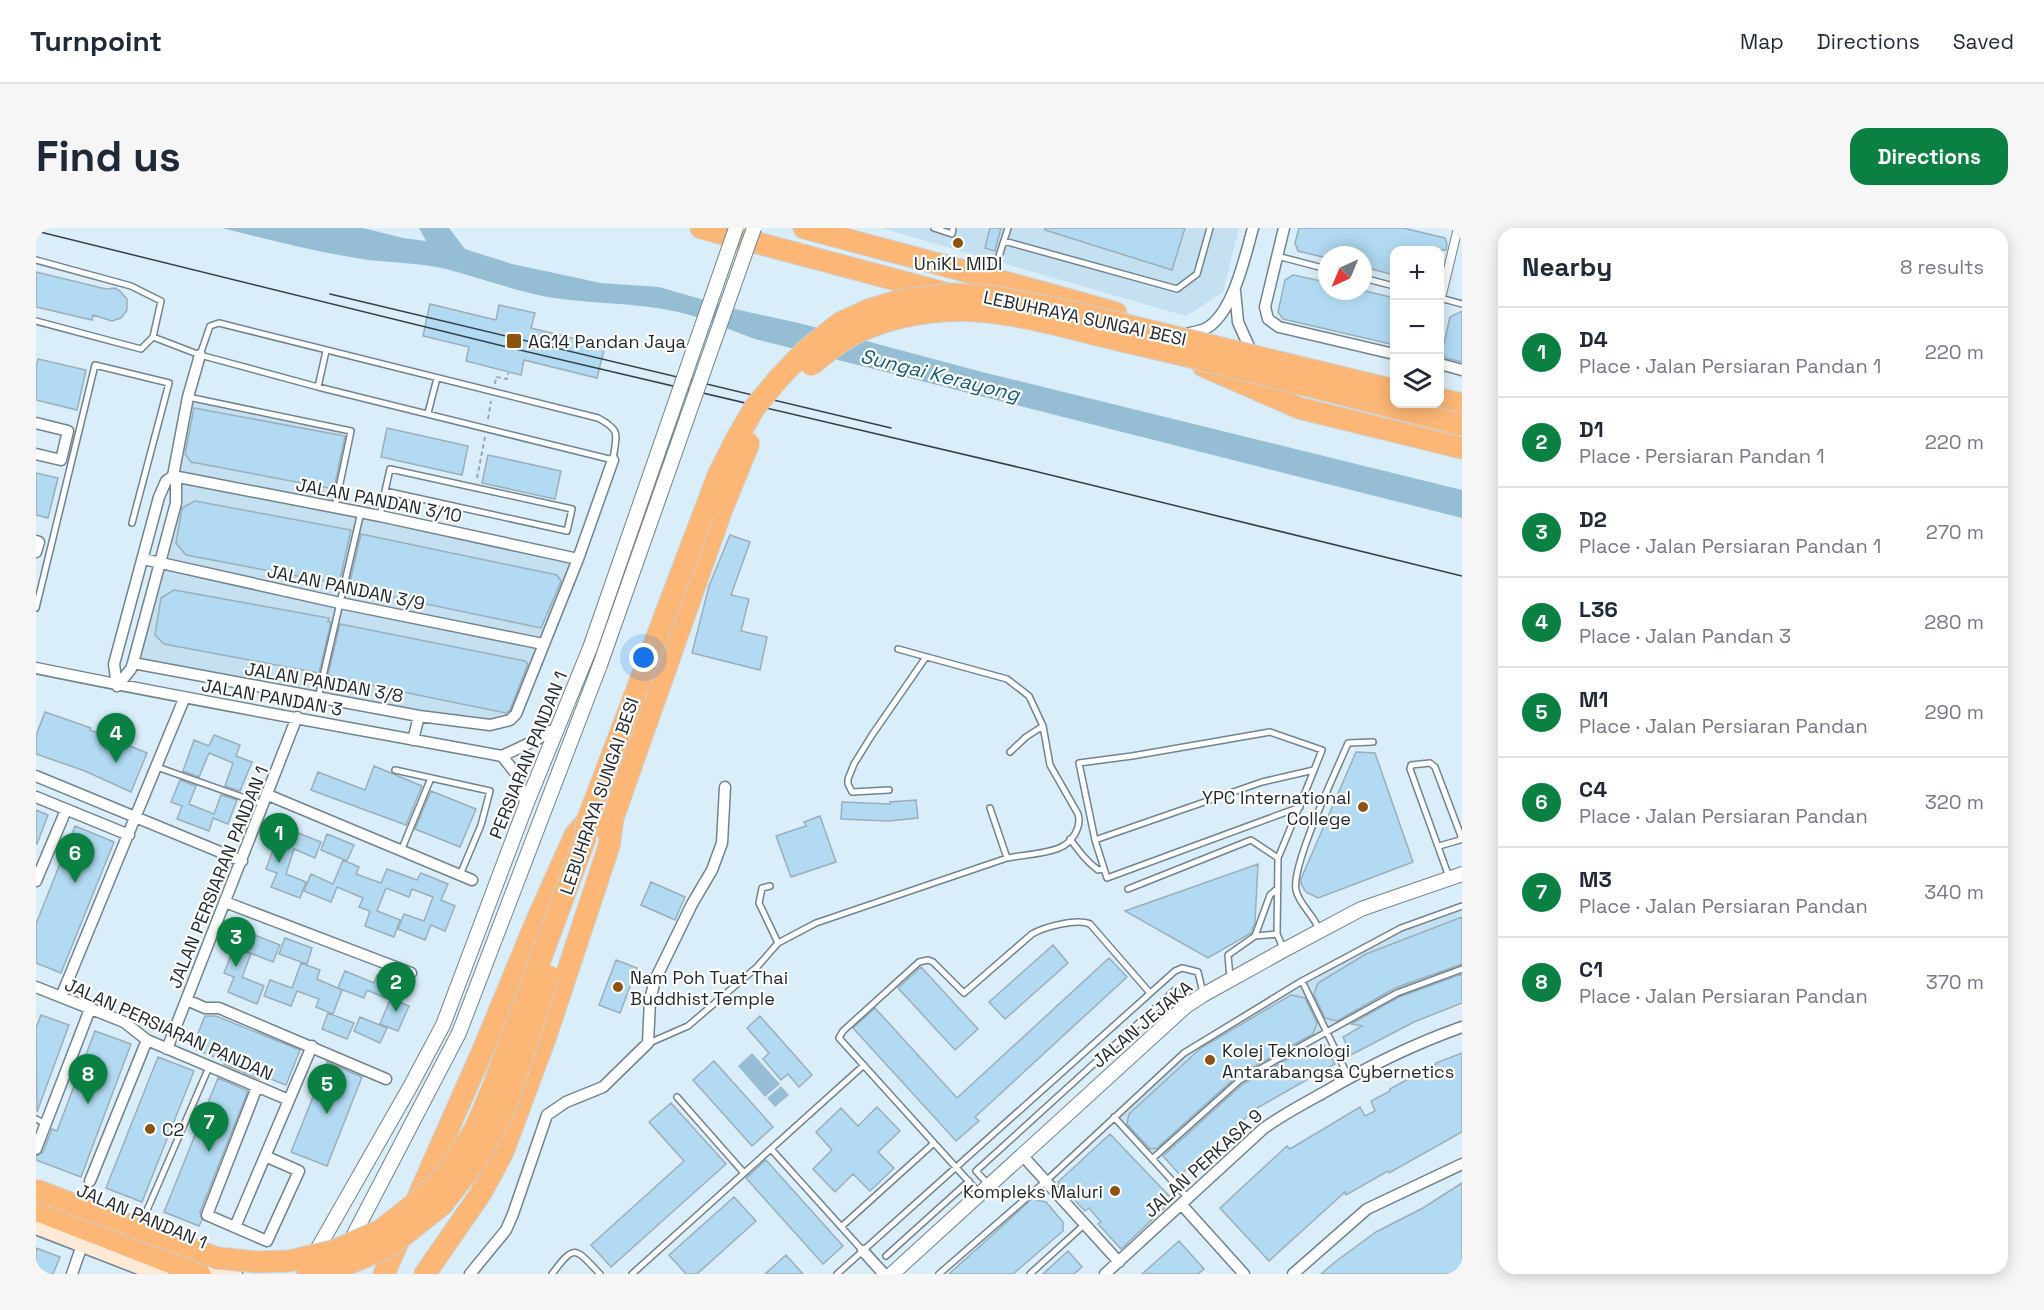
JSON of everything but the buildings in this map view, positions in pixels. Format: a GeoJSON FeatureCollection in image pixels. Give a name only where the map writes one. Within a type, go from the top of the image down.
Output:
{"type":"FeatureCollection","features":[{"type":"Feature","properties":{"kind":"highway"},"geometry":{"type":"LineString","coordinates":[[701,228],[878,274],[1308,395],[1462,434]]}},
{"type":"Feature","properties":{"kind":"highway"},"geometry":{"type":"LineString","coordinates":[[804,228],[941,266],[993,277],[1187,334],[1390,388]]}},
{"type":"Feature","properties":{"kind":"highway","name":"LEBUHRAYA SUNGAI BESI"},"geometry":{"type":"LineString","coordinates":[[36,1191],[217,1258],[289,1261],[333,1251],[381,1230],[444,1176],[475,1129],[493,1088],[585,839],[587,821],[719,473],[755,407],[805,351],[840,323],[868,310],[901,300],[952,294],[991,296],[1069,311],[1390,388]]}},
{"type":"Feature","properties":{"kind":"highway","name":"LEBUHRAYA SUNGAI BESI"},"geometry":{"type":"LineString","coordinates":[[305,1274],[350,1263],[389,1247],[442,1205],[473,1165],[491,1136],[507,1104],[556,957],[599,842],[613,818],[722,509],[751,439],[766,416],[805,370],[830,350],[855,334],[880,324],[926,313],[963,310],[1003,315],[1166,351],[1462,425]]}},
{"type":"Feature","properties":{"kind":"highway"},"geometry":{"type":"LineString","coordinates":[[1201,365],[1299,408],[1462,448]]}},
{"type":"Feature","properties":{"kind":"highway"},"geometry":{"type":"LineString","coordinates":[[1444,401],[1462,405]]}},
{"type":"Feature","properties":{"kind":"highway"},"geometry":{"type":"LineString","coordinates":[[425,1274],[493,1173],[522,1105],[609,846],[613,818]]}},
{"type":"Feature","properties":{"kind":"highway"},"geometry":{"type":"LineString","coordinates":[[384,1274],[539,915],[575,835],[587,821]]}},
{"type":"Feature","properties":{"kind":"highway"},"geometry":{"type":"LineString","coordinates":[[436,1156],[438,1170],[447,1185],[463,1190],[473,1189],[493,1173]]}},
{"type":"Feature","properties":{"kind":"highway"},"geometry":{"type":"LineString","coordinates":[[36,1210],[200,1274]]}},
{"type":"Feature","properties":{"kind":"main road","name":"JALAN PANDAN 1"},"geometry":{"type":"LineString","coordinates":[[36,1191],[229,1273]]}},
{"type":"Feature","properties":{"kind":"main road"},"geometry":{"type":"LineString","coordinates":[[36,1226],[160,1274]]}},
{"type":"Feature","properties":{"kind":"main road"},"geometry":{"type":"LineString","coordinates":[[229,1273],[281,1271],[297,1265],[320,1246]]}},
{"type":"Feature","properties":{"kind":"street","name":"PERSIARAN PANDAN 1"},"geometry":{"type":"LineString","coordinates":[[305,1274],[443,1025],[526,806],[590,648],[736,228]]}},
{"type":"Feature","properties":{"kind":"street","name":"PERSIARAN PANDAN 1"},"geometry":{"type":"LineString","coordinates":[[343,1268],[459,1033],[600,665],[754,228]]}},
{"type":"Feature","properties":{"kind":"street"},"geometry":{"type":"LineString","coordinates":[[1187,334],[1206,328],[1219,318],[1235,291],[1253,228]]}},
{"type":"Feature","properties":{"kind":"street"},"geometry":{"type":"LineString","coordinates":[[1284,228],[1265,307],[1268,319],[1279,327],[1390,353]]}},
{"type":"Feature","properties":{"kind":"street"},"geometry":{"type":"LineString","coordinates":[[1444,284],[1458,228]]}},
{"type":"Feature","properties":{"kind":"street"},"geometry":{"type":"LineString","coordinates":[[1235,291],[1238,322],[1251,351]]}},
{"type":"Feature","properties":{"kind":"street"},"geometry":{"type":"LineString","coordinates":[[117,686],[133,663],[176,503],[176,484],[172,476],[188,397],[200,355]]}},
{"type":"Feature","properties":{"kind":"street"},"geometry":{"type":"LineString","coordinates":[[1444,365],[1462,370]]}},
{"type":"Feature","properties":{"kind":"street"},"geometry":{"type":"LineString","coordinates":[[36,423],[68,431],[61,460],[36,454]]}},
{"type":"Feature","properties":{"kind":"street"},"geometry":{"type":"LineString","coordinates":[[543,644],[578,559],[613,460]]}},
{"type":"Feature","properties":{"kind":"street"},"geometry":{"type":"LineString","coordinates":[[117,686],[114,664],[159,498],[166,481],[172,476]]}},
{"type":"Feature","properties":{"kind":"street","name":"JALAN PANDAN 3/10"},"geometry":{"type":"LineString","coordinates":[[172,476],[380,516],[578,559]]}},
{"type":"Feature","properties":{"kind":"street"},"geometry":{"type":"LineString","coordinates":[[36,541],[39,542],[36,552]]}},
{"type":"Feature","properties":{"kind":"street","name":"JALAN PANDAN 3/9"},"geometry":{"type":"LineString","coordinates":[[143,559],[340,603],[543,644]]}},
{"type":"Feature","properties":{"kind":"street","name":"JALAN PANDAN 3/8"},"geometry":{"type":"LineString","coordinates":[[133,663],[419,716],[490,725],[510,720],[516,714],[543,644]]}},
{"type":"Feature","properties":{"kind":"street","name":"JALAN PANDAN 3"},"geometry":{"type":"LineString","coordinates":[[36,668],[184,699],[297,717],[502,756]]}},
{"type":"Feature","properties":{"kind":"street"},"geometry":{"type":"LineString","coordinates":[[61,998],[184,699]]}},
{"type":"Feature","properties":{"kind":"street"},"geometry":{"type":"LineString","coordinates":[[413,740],[419,716]]}},
{"type":"Feature","properties":{"kind":"street","name":"JALAN PERSIARAN PANDAN 1"},"geometry":{"type":"LineString","coordinates":[[167,1049],[297,717]]}},
{"type":"Feature","properties":{"kind":"street"},"geometry":{"type":"LineString","coordinates":[[526,806],[517,775],[502,756],[558,727]]}},
{"type":"Feature","properties":{"kind":"street"},"geometry":{"type":"LineString","coordinates":[[36,776],[242,861]]}},
{"type":"Feature","properties":{"kind":"street"},"geometry":{"type":"LineString","coordinates":[[470,1274],[510,1222],[547,1115],[566,1102],[603,1087],[648,1043],[650,1000],[655,980],[692,904],[712,870],[722,843],[725,787]]}},
{"type":"Feature","properties":{"kind":"street"},"geometry":{"type":"LineString","coordinates":[[36,797],[129,835]]}},
{"type":"Feature","properties":{"kind":"street"},"geometry":{"type":"LineString","coordinates":[[266,800],[472,880]]}},
{"type":"Feature","properties":{"kind":"street"},"geometry":{"type":"LineString","coordinates":[[36,881],[66,810]]}},
{"type":"Feature","properties":{"kind":"street","name":"JALAN JEJAKA"},"geometry":{"type":"LineString","coordinates":[[892,1274],[1186,1006],[1360,909],[1456,876]]}},
{"type":"Feature","properties":{"kind":"street"},"geometry":{"type":"LineString","coordinates":[[225,902],[411,973]]}},
{"type":"Feature","properties":{"kind":"street","name":"JALAN PERSIARAN PANDAN"},"geometry":{"type":"LineString","coordinates":[[36,987],[124,1022],[147,1040],[289,1100]]}},
{"type":"Feature","properties":{"kind":"street"},"geometry":{"type":"LineString","coordinates":[[187,1000],[206,1008],[219,1008],[386,1079]]}},
{"type":"Feature","properties":{"kind":"street"},"geometry":{"type":"LineString","coordinates":[[36,1149],[41,1122],[90,1009]]}},
{"type":"Feature","properties":{"kind":"street","name":"JALAN PERKASA 9"},"geometry":{"type":"LineString","coordinates":[[1105,1274],[1263,1129],[1278,1118],[1349,1078],[1433,1037],[1462,1027]]}},
{"type":"Feature","properties":{"kind":"street"},"geometry":{"type":"LineString","coordinates":[[90,1180],[147,1040]]}},
{"type":"Feature","properties":{"kind":"street"},"geometry":{"type":"LineString","coordinates":[[235,1227],[312,1046]]}},
{"type":"Feature","properties":{"kind":"street"},"geometry":{"type":"LineString","coordinates":[[257,1087],[207,1215],[267,1241],[298,1171],[265,1156]]}},
{"type":"Feature","properties":{"kind":"street"},"geometry":{"type":"LineString","coordinates":[[1022,1155],[1119,1262]]}},
{"type":"Feature","properties":{"kind":"street"},"geometry":{"type":"LineString","coordinates":[[1293,1274],[1367,1209],[1447,1169],[1462,1164]]}},
{"type":"Feature","properties":{"kind":"street"},"geometry":{"type":"LineString","coordinates":[[1184,1201],[1244,1274]]}},
{"type":"Feature","properties":{"kind":"street"},"geometry":{"type":"LineString","coordinates":[[72,1274],[82,1245]]}},
{"type":"Feature","properties":{"kind":"street"},"geometry":{"type":"LineString","coordinates":[[863,1251],[884,1274]]}},
{"type":"Feature","properties":{"kind":"lane"},"geometry":{"type":"LineString","coordinates":[[934,228],[952,234],[953,228]]}},
{"type":"Feature","properties":{"kind":"lane"},"geometry":{"type":"LineString","coordinates":[[993,277],[1008,228]]}},
{"type":"Feature","properties":{"kind":"lane"},"geometry":{"type":"LineString","coordinates":[[1004,241],[1177,289],[1197,274],[1210,228]]}},
{"type":"Feature","properties":{"kind":"lane"},"geometry":{"type":"LineString","coordinates":[[1277,256],[1318,267]]}},
{"type":"Feature","properties":{"kind":"lane"},"geometry":{"type":"LineString","coordinates":[[36,260],[131,286],[162,301],[153,338],[141,349],[36,321]]}},
{"type":"Feature","properties":{"kind":"lane"},"geometry":{"type":"LineString","coordinates":[[1372,280],[1390,285]]}},
{"type":"Feature","properties":{"kind":"lane"},"geometry":{"type":"LineString","coordinates":[[1444,301],[1462,304]]}},
{"type":"Feature","properties":{"kind":"lane"},"geometry":{"type":"LineString","coordinates":[[153,338],[200,355],[318,387],[613,460],[616,433],[611,425],[598,418],[219,323],[210,326],[200,355]]}},
{"type":"Feature","properties":{"kind":"lane"},"geometry":{"type":"LineString","coordinates":[[318,387],[326,351]]}},
{"type":"Feature","properties":{"kind":"lane"},"geometry":{"type":"LineString","coordinates":[[36,608],[95,365],[169,383],[132,523]]}},
{"type":"Feature","properties":{"kind":"lane"},"geometry":{"type":"LineString","coordinates":[[428,413],[437,378]]}},
{"type":"Feature","properties":{"kind":"lane"},"geometry":{"type":"LineString","coordinates":[[188,397],[351,431],[335,508]]}},
{"type":"Feature","properties":{"kind":"lane"},"geometry":{"type":"LineString","coordinates":[[380,516],[385,491],[390,469],[572,509],[567,531],[385,491]]}},
{"type":"Feature","properties":{"kind":"lane"},"geometry":{"type":"LineString","coordinates":[[318,698],[361,513]]}},
{"type":"Feature","properties":{"kind":"lane"},"geometry":{"type":"LineString","coordinates":[[648,1043],[688,1026],[757,967],[778,943],[816,923],[1007,858],[1059,848],[1078,830],[1080,820],[1078,814],[1050,765],[1043,726],[1029,696],[1007,679],[898,649]]}},
{"type":"Feature","properties":{"kind":"lane"},"geometry":{"type":"LineString","coordinates":[[889,790],[852,792],[848,779],[854,764],[872,735],[926,657]]}},
{"type":"Feature","properties":{"kind":"lane"},"geometry":{"type":"LineString","coordinates":[[1010,752],[1026,737],[1043,726]]}},
{"type":"Feature","properties":{"kind":"lane"},"geometry":{"type":"LineString","coordinates":[[1284,950],[1277,934],[1278,858],[1300,807],[1322,750],[1270,732],[1079,763],[1095,840],[1107,878],[1300,807]]}},
{"type":"Feature","properties":{"kind":"lane"},"geometry":{"type":"LineString","coordinates":[[1319,930],[1317,922],[1296,891],[1298,866],[1348,743],[1373,742]]}},
{"type":"Feature","properties":{"kind":"lane"},"geometry":{"type":"LineString","coordinates":[[1439,846],[1460,840],[1461,836],[1435,766],[1430,763],[1411,765],[1410,769],[1439,846],[1456,876]]}},
{"type":"Feature","properties":{"kind":"lane"},"geometry":{"type":"LineString","coordinates":[[157,766],[266,800]]}},
{"type":"Feature","properties":{"kind":"lane"},"geometry":{"type":"LineString","coordinates":[[395,770],[490,792],[481,825],[460,875]]}},
{"type":"Feature","properties":{"kind":"lane"},"geometry":{"type":"LineString","coordinates":[[1095,840],[1262,782],[1314,770]]}},
{"type":"Feature","properties":{"kind":"lane"},"geometry":{"type":"LineString","coordinates":[[401,851],[430,778]]}},
{"type":"Feature","properties":{"kind":"lane"},"geometry":{"type":"LineString","coordinates":[[990,808],[1007,858]]}},
{"type":"Feature","properties":{"kind":"lane"},"geometry":{"type":"LineString","coordinates":[[1070,839],[1083,858],[1098,870],[1104,868]]}},
{"type":"Feature","properties":{"kind":"lane"},"geometry":{"type":"LineString","coordinates":[[1128,889],[1251,840],[1278,858]]}},
{"type":"Feature","properties":{"kind":"lane"},"geometry":{"type":"LineString","coordinates":[[771,886],[762,888],[759,903],[778,943]]}},
{"type":"Feature","properties":{"kind":"lane"},"geometry":{"type":"LineString","coordinates":[[1255,936],[1270,895],[1278,888]]}},
{"type":"Feature","properties":{"kind":"lane"},"geometry":{"type":"LineString","coordinates":[[939,1274],[1046,1181],[1184,1053],[1302,981],[1401,928],[1462,906]]}},
{"type":"Feature","properties":{"kind":"lane"},"geometry":{"type":"LineString","coordinates":[[985,1189],[969,1181],[839,1038],[843,1031],[919,962],[928,960],[933,962],[964,993],[1040,929],[1083,921],[1090,924],[1150,993]]}},
{"type":"Feature","properties":{"kind":"lane"},"geometry":{"type":"LineString","coordinates":[[1230,980],[1228,955],[1255,936],[1277,934]]}},
{"type":"Feature","properties":{"kind":"lane"},"geometry":{"type":"LineString","coordinates":[[837,1274],[1175,971],[1182,968],[1198,972],[1203,995]]}},
{"type":"Feature","properties":{"kind":"lane"},"geometry":{"type":"LineString","coordinates":[[1152,1159],[1240,1080],[1397,993],[1462,969]]}},
{"type":"Feature","properties":{"kind":"lane"},"geometry":{"type":"LineString","coordinates":[[1302,981],[1349,1078]]}},
{"type":"Feature","properties":{"kind":"lane"},"geometry":{"type":"LineString","coordinates":[[985,1189],[976,1171],[1175,990],[1186,1006]]}},
{"type":"Feature","properties":{"kind":"lane"},"geometry":{"type":"LineString","coordinates":[[632,1274],[864,1065]]}},
{"type":"Feature","properties":{"kind":"lane"},"geometry":{"type":"LineString","coordinates":[[136,1234],[209,1067]]}},
{"type":"Feature","properties":{"kind":"lane"},"geometry":{"type":"LineString","coordinates":[[677,1097],[744,1173]]}},
{"type":"Feature","properties":{"kind":"lane"},"geometry":{"type":"LineString","coordinates":[[1114,1117],[1152,1159],[1184,1201]]}},
{"type":"Feature","properties":{"kind":"lane"},"geometry":{"type":"LineString","coordinates":[[841,1227],[934,1143]]}},
{"type":"Feature","properties":{"kind":"lane"},"geometry":{"type":"LineString","coordinates":[[771,1149],[863,1251]]}},
{"type":"Feature","properties":{"kind":"lane"},"geometry":{"type":"LineString","coordinates":[[886,1256],[969,1181]]}},
{"type":"Feature","properties":{"kind":"lane"},"geometry":{"type":"LineString","coordinates":[[1030,1274],[1084,1224]]}},
{"type":"Feature","properties":{"kind":"lane"},"geometry":{"type":"LineString","coordinates":[[552,1274],[568,1253],[574,1252],[580,1254],[600,1274]]}},
{"type":"Feature","properties":{"kind":"shaded area"},"geometry":{"type":"Polygon","coordinates":[[[881,228],[1239,228],[1223,292],[1186,316],[881,228]]]}},
{"type":"Feature","properties":{"kind":"shaded area"},"geometry":{"type":"Polygon","coordinates":[[[192,401],[348,433],[332,511],[571,563],[512,712],[507,716],[489,720],[417,712],[139,660],[182,499],[178,471],[192,401]]]}},
{"type":"Feature","properties":{"kind":"shaded area"},"geometry":{"type":"Polygon","coordinates":[[[1462,910],[1462,966],[1393,992],[1236,1079],[1152,1155],[1118,1118],[1186,1056],[1308,983],[1402,931],[1462,910]]]}},
{"type":"Feature","properties":{"kind":"water","name":"Sungai Kerayong"},"geometry":{"type":"Polygon","coordinates":[[[222,228],[363,228],[426,241],[419,228],[449,228],[465,249],[512,264],[601,283],[659,287],[739,310],[799,323],[986,373],[1462,490],[1462,518],[755,339],[678,312],[645,306],[547,297],[446,269],[332,254],[222,228]]]}},
{"type":"Feature","properties":{"kind":"water"},"geometry":{"type":"Polygon","coordinates":[[[752,1053],[780,1084],[765,1097],[738,1066],[752,1053]]]}},
{"type":"Feature","properties":{"kind":"water"},"geometry":{"type":"Polygon","coordinates":[[[781,1086],[789,1095],[775,1107],[767,1098],[781,1086]]]}},
{"type":"Feature","properties":{"kind":"tram line"},"geometry":{"type":"LineString","coordinates":[[36,231],[503,346],[1026,469],[1462,576]]}},
{"type":"Feature","properties":{"kind":"tram line"},"geometry":{"type":"LineString","coordinates":[[330,294],[891,428]]}},
{"type":"Feature","properties":{"kind":"place","name":"UniKL MIDI"},"geometry":{"type":"Point","coordinates":[958,243]}},
{"type":"Feature","properties":{"kind":"place","name":"AG14 Pandan Jaya"},"geometry":{"type":"Point","coordinates":[514,341]}},
{"type":"Feature","properties":{"kind":"place","name":"L36"},"geometry":{"type":"Point","coordinates":[116,763]}},
{"type":"Feature","properties":{"kind":"place","name":"YPC International College"},"geometry":{"type":"Point","coordinates":[1363,807]}},
{"type":"Feature","properties":{"kind":"place","name":"D4"},"geometry":{"type":"Point","coordinates":[279,863]}},
{"type":"Feature","properties":{"kind":"place","name":"C4"},"geometry":{"type":"Point","coordinates":[75,883]}},
{"type":"Feature","properties":{"kind":"place","name":"D2"},"geometry":{"type":"Point","coordinates":[236,967]}},
{"type":"Feature","properties":{"kind":"place","name":"Nam Poh Tuat Thai Buddhist Temple"},"geometry":{"type":"Point","coordinates":[618,987]}},
{"type":"Feature","properties":{"kind":"place","name":"D1"},"geometry":{"type":"Point","coordinates":[396,1012]}},
{"type":"Feature","properties":{"kind":"place","name":"Kolej Teknologi Antarabangsa Cybernetics"},"geometry":{"type":"Point","coordinates":[1210,1060]}},
{"type":"Feature","properties":{"kind":"place","name":"C1"},"geometry":{"type":"Point","coordinates":[88,1104]}},
{"type":"Feature","properties":{"kind":"place","name":"M1"},"geometry":{"type":"Point","coordinates":[327,1114]}},
{"type":"Feature","properties":{"kind":"place","name":"C2"},"geometry":{"type":"Point","coordinates":[150,1129]}},
{"type":"Feature","properties":{"kind":"place","name":"M3"},"geometry":{"type":"Point","coordinates":[209,1152]}},
{"type":"Feature","properties":{"kind":"place","name":"Kompleks Maluri"},"geometry":{"type":"Point","coordinates":[1115,1191]}}]}
